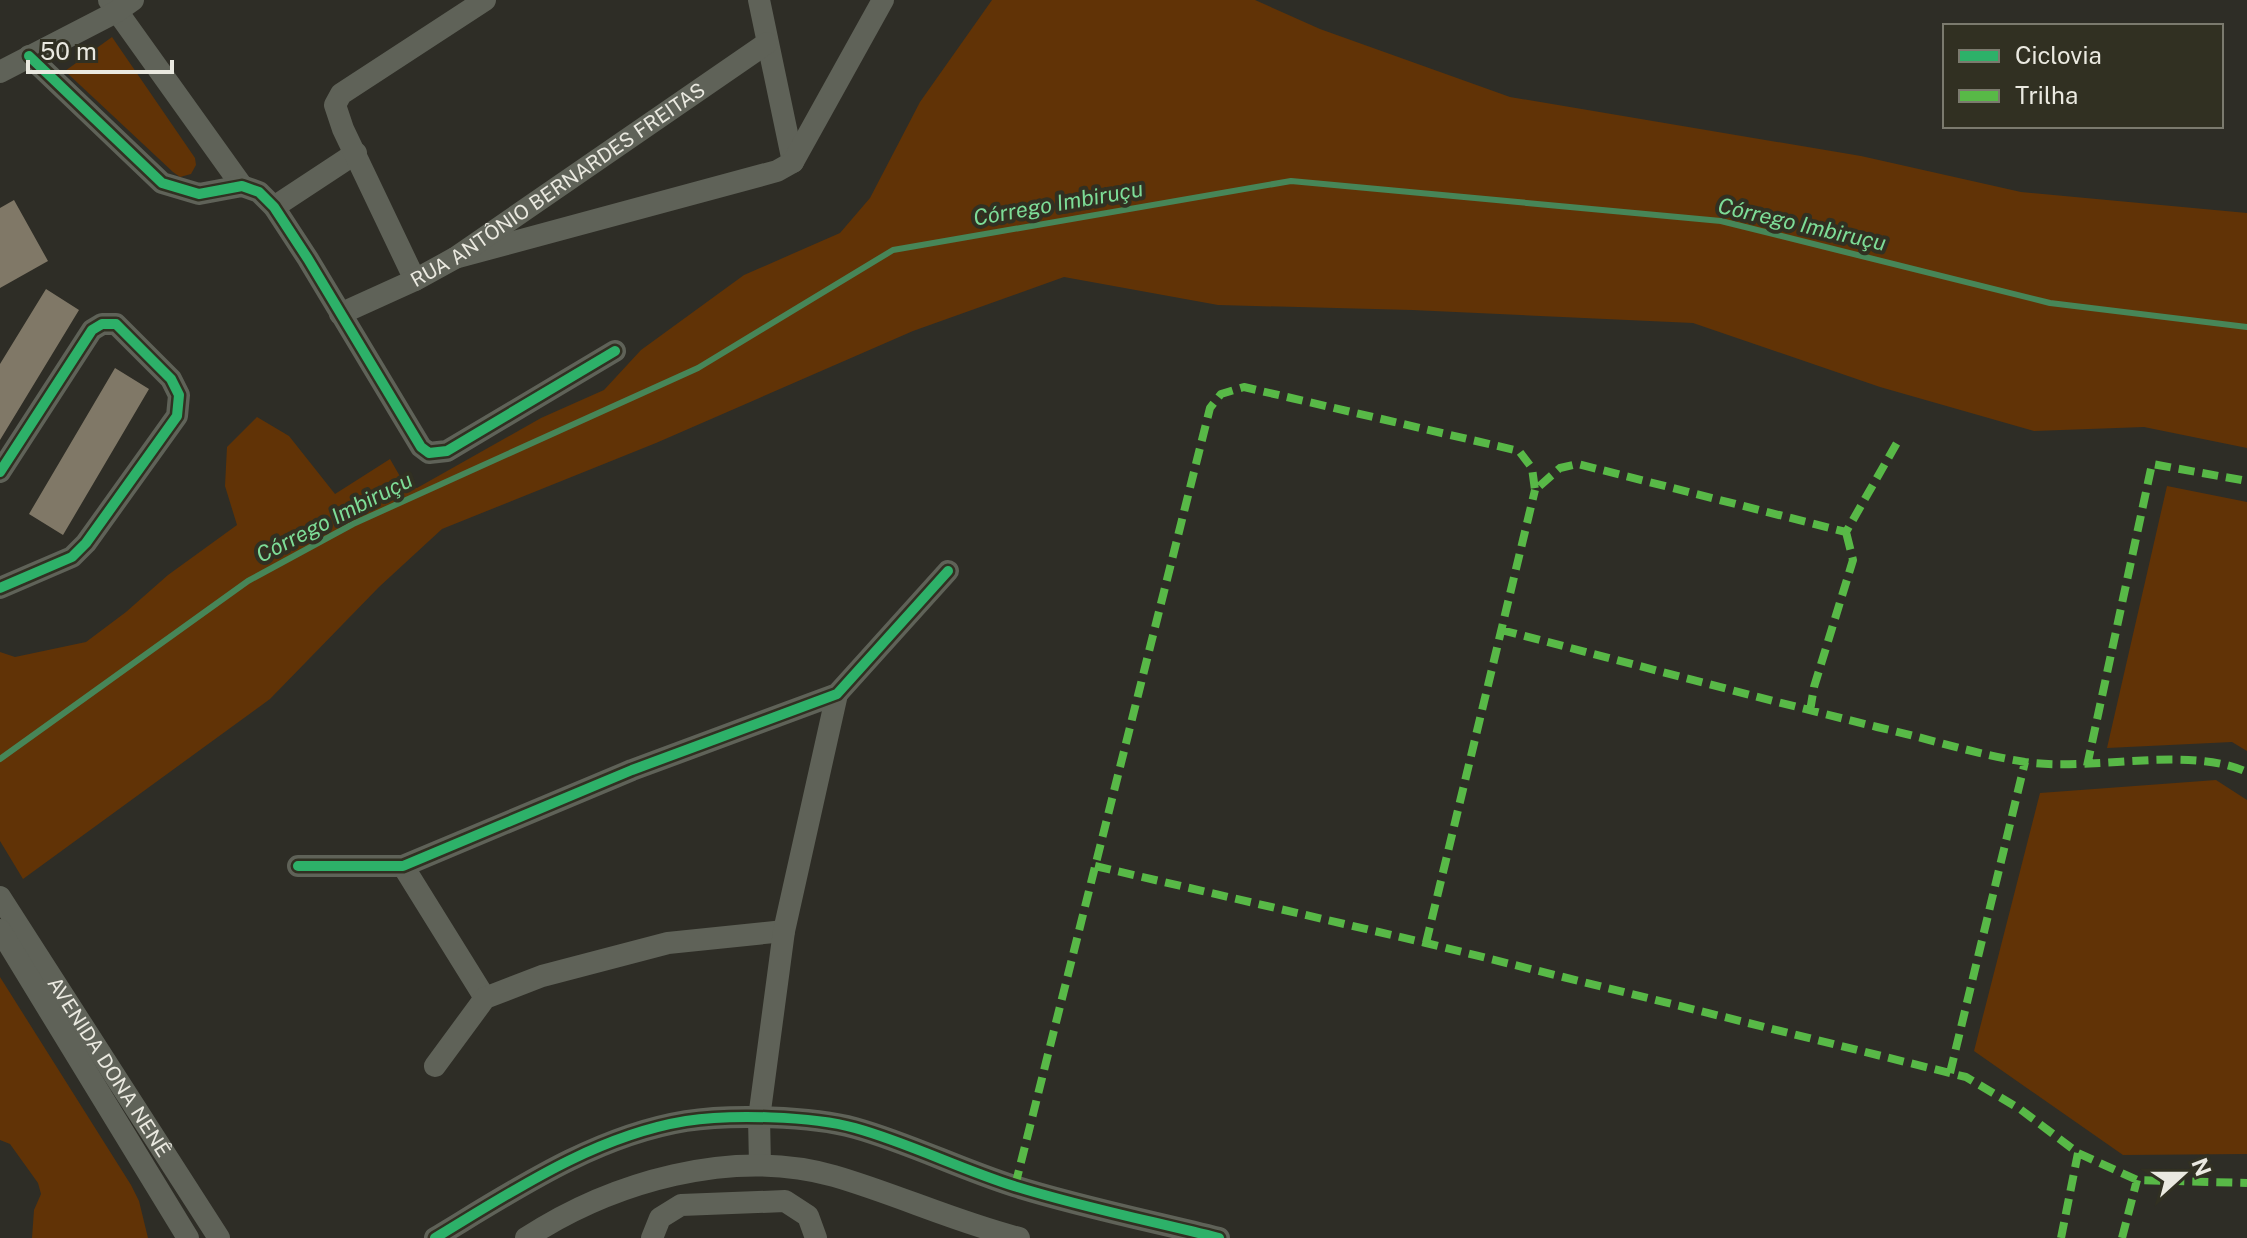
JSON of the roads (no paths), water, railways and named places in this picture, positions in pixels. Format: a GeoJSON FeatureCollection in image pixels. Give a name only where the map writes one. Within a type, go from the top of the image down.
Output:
{"type":"FeatureCollection","features":[{"type":"Feature","properties":{"kind":"street"},"geometry":{"type":"LineString","coordinates":[[415,280],[335,105],[341,94],[485,0]]}},
{"type":"Feature","properties":{"kind":"street"},"geometry":{"type":"LineString","coordinates":[[759,0],[793,162]]}},
{"type":"Feature","properties":{"kind":"street"},"geometry":{"type":"LineString","coordinates":[[455,258],[777,171],[793,162],[883,0]]}},
{"type":"Feature","properties":{"kind":"street"},"geometry":{"type":"LineString","coordinates":[[0,72],[120,4],[242,186]]}},
{"type":"Feature","properties":{"kind":"street","name":"RUA ANTÔNIO BERNARDES FREITAS"},"geometry":{"type":"LineString","coordinates":[[340,314],[455,258],[767,43]]}},
{"type":"Feature","properties":{"kind":"street"},"geometry":{"type":"LineString","coordinates":[[29,56],[162,183],[199,194],[242,186],[259,192],[274,207],[308,259],[421,447],[429,453],[447,451],[615,351]]}},
{"type":"Feature","properties":{"kind":"street"},"geometry":{"type":"LineString","coordinates":[[274,207],[356,153]]}},
{"type":"Feature","properties":{"kind":"street"},"geometry":{"type":"LineString","coordinates":[[0,472],[92,330],[102,324],[116,324],[171,379],[179,395],[177,416],[86,543],[72,557],[0,588]]}},
{"type":"Feature","properties":{"kind":"street"},"geometry":{"type":"LineString","coordinates":[[298,866],[403,866],[632,770],[837,694],[948,571]]}},
{"type":"Feature","properties":{"kind":"street"},"geometry":{"type":"LineString","coordinates":[[760,1165],[759,1118],[784,931],[837,694]]}},
{"type":"Feature","properties":{"kind":"street"},"geometry":{"type":"LineString","coordinates":[[403,866],[485,998]]}},
{"type":"Feature","properties":{"kind":"street","name":"AVENIDA DONA NENÊ"},"geometry":{"type":"LineString","coordinates":[[0,897],[219,1238]]}},
{"type":"Feature","properties":{"kind":"street","name":"AVENIDA DONA NENÊ"},"geometry":{"type":"LineString","coordinates":[[0,930],[188,1238]]}},
{"type":"Feature","properties":{"kind":"street"},"geometry":{"type":"LineString","coordinates":[[435,1066],[485,998],[542,976],[668,943],[784,931]]}},
{"type":"Feature","properties":{"kind":"street"},"geometry":{"type":"LineString","coordinates":[[435,1238],[542,1173],[626,1137],[687,1121],[759,1118],[808,1120],[854,1128],[1015,1186],[1219,1238]]}},
{"type":"Feature","properties":{"kind":"street"},"geometry":{"type":"LineString","coordinates":[[526,1238],[605,1196],[677,1173],[760,1165],[831,1175],[1019,1238]]}},
{"type":"Feature","properties":{"kind":"street"},"geometry":{"type":"LineString","coordinates":[[719,1169],[720,1203]]}},
{"type":"Feature","properties":{"kind":"street"},"geometry":{"type":"LineString","coordinates":[[652,1238],[660,1218],[681,1205],[785,1201],[808,1216],[816,1238]]}},
{"type":"Feature","properties":{"kind":"waterway","name":"Córrego Imbiruçu"},"geometry":{"type":"LineString","coordinates":[[0,759],[248,581],[353,524],[698,368],[893,250],[1291,181],[1721,221],[2050,303],[2247,327]]}}]}
